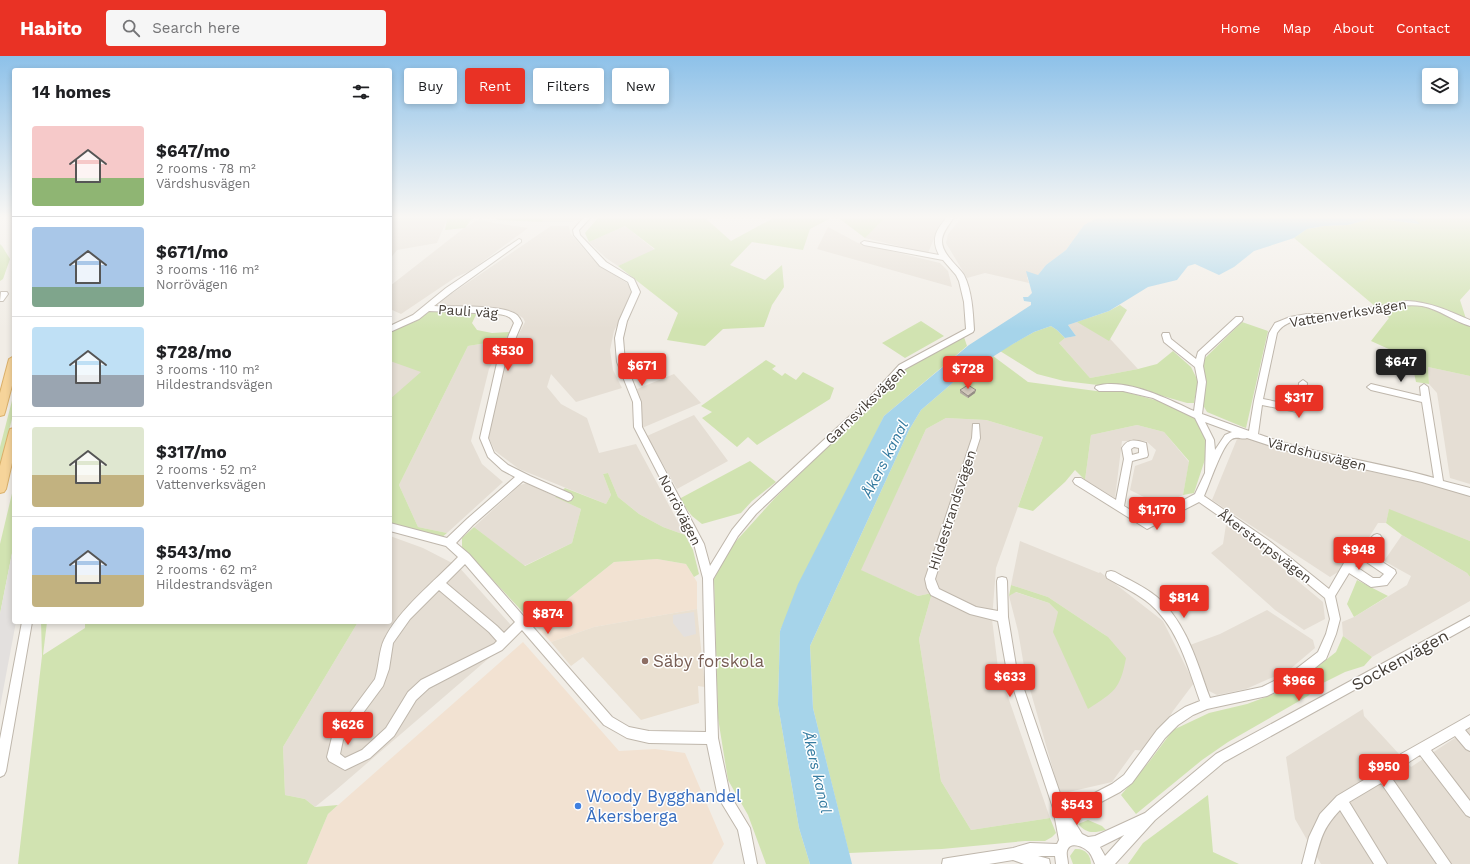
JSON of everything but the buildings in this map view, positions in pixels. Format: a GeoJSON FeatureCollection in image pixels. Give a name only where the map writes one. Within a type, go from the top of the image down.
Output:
{"type":"FeatureCollection","features":[{"type":"Feature","properties":{"kind":"main road"},"geometry":{"type":"LineString","coordinates":[[0,412],[12,367]]}},
{"type":"Feature","properties":{"kind":"main road"},"geometry":{"type":"LineString","coordinates":[[0,489],[12,440]]}},
{"type":"Feature","properties":{"kind":"street"},"geometry":{"type":"LineString","coordinates":[[392,328],[416,317],[449,290],[501,254]]}},
{"type":"Feature","properties":{"kind":"street","name":"Norrövägen"},"geometry":{"type":"LineString","coordinates":[[594,254],[603,264],[631,281],[636,292],[624,321],[619,338],[621,362],[637,402],[638,427],[699,544],[708,578],[712,738],[724,797],[744,828],[751,864]]}},
{"type":"Feature","properties":{"kind":"street"},"geometry":{"type":"LineString","coordinates":[[923,254],[945,258]]}},
{"type":"Feature","properties":{"kind":"street","name":"Garnsviksvägen"},"geometry":{"type":"LineString","coordinates":[[708,578],[732,538],[753,511],[869,403],[902,367],[970,330],[963,284],[960,275],[942,254]]}},
{"type":"Feature","properties":{"kind":"street","name":"Vattenverksvägen"},"geometry":{"type":"LineString","coordinates":[[1253,437],[1258,401],[1273,333],[1278,325],[1290,320],[1307,317],[1335,317],[1407,303],[1422,304],[1439,309],[1470,323]]}},
{"type":"Feature","properties":{"kind":"street","name":"Pauli väg"},"geometry":{"type":"LineString","coordinates":[[427,308],[500,312],[512,315],[515,318],[518,324],[498,370],[484,438],[487,449],[497,461],[523,476],[568,497]]}},
{"type":"Feature","properties":{"kind":"street"},"geometry":{"type":"LineString","coordinates":[[1078,481],[1147,525],[1199,498],[1210,472],[1211,464],[1210,440],[1198,416],[1202,382],[1199,366],[1202,354],[1239,319]]}},
{"type":"Feature","properties":{"kind":"street"},"geometry":{"type":"LineString","coordinates":[[1166,335],[1167,340],[1199,366]]}},
{"type":"Feature","properties":{"kind":"street"},"geometry":{"type":"LineString","coordinates":[[1258,401],[1297,409],[1301,408],[1303,383]]}},
{"type":"Feature","properties":{"kind":"street"},"geometry":{"type":"LineString","coordinates":[[1371,387],[1426,400]]}},
{"type":"Feature","properties":{"kind":"street"},"geometry":{"type":"LineString","coordinates":[[1424,387],[1439,482]]}},
{"type":"Feature","properties":{"kind":"street","name":"Värdshusvägen"},"geometry":{"type":"LineString","coordinates":[[1099,388],[1123,388],[1155,396],[1198,416],[1253,437],[1327,458],[1439,482],[1470,492]]}},
{"type":"Feature","properties":{"kind":"street","name":"Hildestrandsvägen"},"geometry":{"type":"LineString","coordinates":[[976,426],[976,438],[930,579],[932,588],[935,592],[974,611],[1003,617]]}},
{"type":"Feature","properties":{"kind":"street"},"geometry":{"type":"LineString","coordinates":[[1211,464],[1228,437],[1236,434],[1253,437]]}},
{"type":"Feature","properties":{"kind":"street"},"geometry":{"type":"LineString","coordinates":[[1119,507],[1128,459]]}},
{"type":"Feature","properties":{"kind":"street"},"geometry":{"type":"LineString","coordinates":[[449,544],[470,522],[523,476]]}},
{"type":"Feature","properties":{"kind":"street","name":"Åkerstorpsvägen"},"geometry":{"type":"LineString","coordinates":[[1199,498],[1265,543],[1330,596]]}},
{"type":"Feature","properties":{"kind":"street"},"geometry":{"type":"LineString","coordinates":[[392,527],[449,544],[465,557],[608,721],[626,732],[649,737],[712,738]]}},
{"type":"Feature","properties":{"kind":"street"},"geometry":{"type":"LineString","coordinates":[[1059,808],[1082,806],[1116,788],[1128,779],[1161,734],[1174,721],[1189,711],[1207,704],[1263,692],[1296,676],[1322,655],[1331,634],[1335,619],[1330,596],[1348,566],[1377,538]]}},
{"type":"Feature","properties":{"kind":"street"},"geometry":{"type":"LineString","coordinates":[[1348,566],[1371,582],[1383,582],[1391,574],[1361,553]]}},
{"type":"Feature","properties":{"kind":"street"},"geometry":{"type":"LineString","coordinates":[[465,557],[406,616],[388,642],[384,669],[379,682],[338,737],[333,757],[345,764],[366,754],[390,732],[412,696],[425,684],[498,647],[522,622]]}},
{"type":"Feature","properties":{"kind":"street"},"geometry":{"type":"LineString","coordinates":[[1111,575],[1153,600],[1174,624],[1181,636],[1207,704]]}},
{"type":"Feature","properties":{"kind":"street"},"geometry":{"type":"LineString","coordinates":[[1002,581],[1003,617],[1011,666],[1059,808],[1068,843],[1062,864]]}},
{"type":"Feature","properties":{"kind":"street"},"geometry":{"type":"LineString","coordinates":[[438,583],[493,629],[504,641]]}},
{"type":"Feature","properties":{"kind":"street","name":"Sockenvägen"},"geometry":{"type":"LineString","coordinates":[[1106,864],[1151,816],[1220,758],[1470,621]]}},
{"type":"Feature","properties":{"kind":"street"},"geometry":{"type":"LineString","coordinates":[[0,771],[27,624]]}},
{"type":"Feature","properties":{"kind":"street"},"geometry":{"type":"LineString","coordinates":[[1308,864],[1315,837],[1324,818],[1341,800],[1393,769],[1404,758],[1470,721]]}},
{"type":"Feature","properties":{"kind":"street"},"geometry":{"type":"LineString","coordinates":[[1456,729],[1470,745]]}},
{"type":"Feature","properties":{"kind":"street"},"geometry":{"type":"LineString","coordinates":[[1422,748],[1470,811]]}},
{"type":"Feature","properties":{"kind":"street"},"geometry":{"type":"LineString","coordinates":[[1383,775],[1446,864]]}},
{"type":"Feature","properties":{"kind":"street"},"geometry":{"type":"LineString","coordinates":[[1341,800],[1381,864]]}},
{"type":"Feature","properties":{"kind":"street","name":"Sockenvägen"},"geometry":{"type":"LineString","coordinates":[[1088,843],[1096,842],[1151,816]]}},
{"type":"Feature","properties":{"kind":"street"},"geometry":{"type":"LineString","coordinates":[[948,864],[1013,854],[1030,849],[1068,843],[1088,843],[1099,856],[1101,864]]}},
{"type":"Feature","properties":{"kind":"street"},"geometry":{"type":"LineString","coordinates":[[1013,854],[1044,864]]}},
{"type":"Feature","properties":{"kind":"shaded area"},"geometry":{"type":"Polygon","coordinates":[[[431,254],[493,254],[470,271],[456,277],[401,314],[392,310],[392,284],[431,254]]]}},
{"type":"Feature","properties":{"kind":"shaded area"},"geometry":{"type":"Polygon","coordinates":[[[510,254],[588,254],[598,265],[627,283],[631,289],[632,296],[614,331],[610,350],[613,370],[622,388],[576,402],[551,374],[547,387],[561,404],[587,418],[599,453],[636,444],[685,535],[663,527],[639,514],[618,497],[608,473],[603,474],[611,495],[606,504],[519,469],[495,451],[488,436],[506,359],[525,322],[523,318],[512,311],[435,305],[510,254]]]}},
{"type":"Feature","properties":{"kind":"shaded area"},"geometry":{"type":"Polygon","coordinates":[[[601,254],[646,254],[618,266],[601,254]]]}},
{"type":"Feature","properties":{"kind":"shaded area"},"geometry":{"type":"Polygon","coordinates":[[[834,254],[902,254],[940,263],[948,271],[952,287],[834,254]]]}},
{"type":"Feature","properties":{"kind":"shaded area"},"geometry":{"type":"Polygon","coordinates":[[[952,254],[1061,254],[1046,265],[1038,275],[1027,277],[1029,283],[985,273],[967,278],[952,254]]]}},
{"type":"Feature","properties":{"kind":"shaded area"},"geometry":{"type":"Polygon","coordinates":[[[1090,317],[1138,369],[1090,378],[1059,343],[1065,338],[1076,336],[1068,325],[1090,317]]]}},
{"type":"Feature","properties":{"kind":"shaded area"},"geometry":{"type":"Polygon","coordinates":[[[392,340],[444,373],[392,412],[392,340]]]}},
{"type":"Feature","properties":{"kind":"shaded area"},"geometry":{"type":"Polygon","coordinates":[[[505,340],[489,369],[471,441],[482,464],[503,482],[447,533],[418,527],[399,485],[468,346],[505,340]]]}},
{"type":"Feature","properties":{"kind":"shaded area"},"geometry":{"type":"Polygon","coordinates":[[[1428,367],[1470,376],[1470,484],[1450,478],[1437,393],[1429,384],[1428,367]]]}},
{"type":"Feature","properties":{"kind":"shaded area"},"geometry":{"type":"Polygon","coordinates":[[[674,374],[701,403],[642,428],[642,411],[637,389],[674,374]]]}},
{"type":"Feature","properties":{"kind":"shaded area"},"geometry":{"type":"Polygon","coordinates":[[[694,415],[728,461],[677,489],[647,436],[694,415]]]}},
{"type":"Feature","properties":{"kind":"shaded area"},"geometry":{"type":"Polygon","coordinates":[[[946,418],[986,420],[1043,437],[996,568],[992,619],[998,668],[1050,818],[971,830],[941,781],[919,639],[932,593],[918,596],[860,570],[926,429],[946,418]]]}},
{"type":"Feature","properties":{"kind":"shaded area"},"geometry":{"type":"Polygon","coordinates":[[[1137,425],[1164,432],[1189,462],[1183,495],[1160,505],[1130,490],[1135,466],[1152,460],[1156,450],[1146,441],[1122,441],[1115,498],[1085,480],[1091,435],[1137,425]]]}},
{"type":"Feature","properties":{"kind":"shaded area"},"geometry":{"type":"Polygon","coordinates":[[[1249,437],[1305,457],[1446,488],[1470,496],[1470,541],[1389,510],[1386,523],[1378,523],[1368,539],[1338,572],[1330,577],[1212,500],[1237,439],[1249,437]]]}},
{"type":"Feature","properties":{"kind":"shaded area"},"geometry":{"type":"Polygon","coordinates":[[[527,483],[581,509],[572,543],[524,566],[474,527],[520,485],[527,483]]]}},
{"type":"Feature","properties":{"kind":"shaded area"},"geometry":{"type":"Polygon","coordinates":[[[1226,525],[1241,534],[1323,602],[1325,619],[1304,630],[1275,610],[1211,553],[1223,544],[1226,525]]]}},
{"type":"Feature","properties":{"kind":"shaded area"},"geometry":{"type":"Polygon","coordinates":[[[1402,535],[1467,573],[1470,577],[1470,601],[1372,657],[1343,636],[1342,622],[1354,617],[1407,585],[1411,576],[1384,561],[1402,535]]]}},
{"type":"Feature","properties":{"kind":"shaded area"},"geometry":{"type":"Polygon","coordinates":[[[392,537],[423,548],[458,566],[518,633],[315,807],[305,799],[285,795],[283,747],[357,624],[392,624],[392,537]]]}},
{"type":"Feature","properties":{"kind":"shaded area"},"geometry":{"type":"Polygon","coordinates":[[[1020,541],[1099,573],[1100,572],[1163,621],[1194,683],[1173,711],[1150,751],[1135,750],[1112,782],[1060,794],[1025,672],[1018,631],[1009,596],[1015,592],[1049,603],[1058,612],[1108,637],[1048,597],[1011,585],[1020,541]]]}},
{"type":"Feature","properties":{"kind":"shaded area"},"geometry":{"type":"Polygon","coordinates":[[[12,553],[12,624],[16,624],[0,707],[0,614],[12,553]]]}},
{"type":"Feature","properties":{"kind":"shaded area"},"geometry":{"type":"Polygon","coordinates":[[[657,559],[686,564],[697,582],[697,609],[594,627],[551,642],[535,625],[614,562],[657,559]]]}},
{"type":"Feature","properties":{"kind":"shaded area","name":"Säby forskola"},"geometry":{"type":"Polygon","coordinates":[[[697,609],[705,687],[698,686],[699,703],[641,720],[583,657],[571,666],[551,642],[594,627],[697,609]]]}},
{"type":"Feature","properties":{"kind":"shaded area"},"geometry":{"type":"Polygon","coordinates":[[[1267,610],[1313,640],[1315,648],[1289,670],[1246,689],[1217,695],[1209,691],[1190,645],[1220,634],[1267,610]]]}},
{"type":"Feature","properties":{"kind":"shaded area"},"geometry":{"type":"Polygon","coordinates":[[[694,612],[696,634],[684,637],[673,623],[673,615],[694,612]]]}},
{"type":"Feature","properties":{"kind":"shaded area"},"geometry":{"type":"Polygon","coordinates":[[[523,642],[619,751],[655,749],[685,753],[724,844],[712,864],[307,864],[328,814],[523,642]]]}},
{"type":"Feature","properties":{"kind":"shaded area"},"geometry":{"type":"Polygon","coordinates":[[[1363,709],[1364,716],[1411,767],[1470,728],[1470,864],[1321,864],[1295,819],[1286,757],[1363,709]]]}},
{"type":"Feature","properties":{"kind":"green space"},"geometry":{"type":"Polygon","coordinates":[[[0,254],[7,254],[10,259],[3,279],[0,281],[0,254]]]}},
{"type":"Feature","properties":{"kind":"green space"},"geometry":{"type":"Polygon","coordinates":[[[645,254],[741,254],[730,265],[765,280],[782,265],[784,287],[772,305],[764,327],[723,329],[705,346],[667,340],[678,313],[618,266],[645,254]]]}},
{"type":"Feature","properties":{"kind":"green space"},"geometry":{"type":"Polygon","coordinates":[[[1313,254],[1470,254],[1470,289],[1460,300],[1467,322],[1470,323],[1470,376],[1428,367],[1429,384],[1416,382],[1411,359],[1371,341],[1389,318],[1313,254]]]}},
{"type":"Feature","properties":{"kind":"green space"},"geometry":{"type":"Polygon","coordinates":[[[1120,305],[1127,310],[1109,341],[1077,322],[1109,311],[1120,305]]]}},
{"type":"Feature","properties":{"kind":"green space"},"geometry":{"type":"Polygon","coordinates":[[[429,310],[477,313],[472,323],[477,330],[492,333],[510,332],[505,340],[468,346],[399,485],[418,527],[447,533],[441,538],[392,524],[392,397],[421,372],[392,362],[392,330],[429,310]]]}},
{"type":"Feature","properties":{"kind":"green space"},"geometry":{"type":"Polygon","coordinates":[[[921,321],[944,336],[905,358],[882,343],[921,321]]]}},
{"type":"Feature","properties":{"kind":"green space"},"geometry":{"type":"Polygon","coordinates":[[[1242,322],[1268,331],[1246,428],[1207,412],[1203,405],[1205,382],[1203,360],[1242,322]]]}},
{"type":"Feature","properties":{"kind":"green space"},"geometry":{"type":"Polygon","coordinates":[[[1051,326],[1065,338],[1059,343],[1090,378],[1157,364],[1173,351],[1191,367],[1198,381],[1194,403],[1187,403],[1124,385],[1098,385],[1064,381],[1037,374],[1000,351],[1034,332],[1051,326]]]}},
{"type":"Feature","properties":{"kind":"green space"},"geometry":{"type":"Polygon","coordinates":[[[964,337],[967,346],[884,416],[780,631],[778,705],[799,828],[810,864],[766,864],[748,815],[728,780],[718,718],[714,579],[727,551],[775,498],[907,368],[935,351],[964,337]]]}},
{"type":"Feature","properties":{"kind":"green space"},"geometry":{"type":"Polygon","coordinates":[[[993,356],[1028,382],[1096,391],[1126,392],[1191,410],[1211,441],[1194,493],[1183,495],[1189,461],[1164,432],[1137,425],[1091,435],[1085,480],[1075,470],[1065,482],[1033,511],[1018,507],[1043,437],[986,420],[946,418],[926,429],[861,570],[918,596],[932,593],[919,639],[941,781],[971,830],[1050,818],[1056,833],[1045,841],[1025,841],[942,849],[849,853],[813,708],[810,646],[909,430],[921,410],[956,380],[993,356]]]}},
{"type":"Feature","properties":{"kind":"green space"},"geometry":{"type":"Polygon","coordinates":[[[766,360],[776,366],[772,369],[782,376],[785,373],[796,380],[803,372],[834,388],[830,399],[757,445],[748,437],[737,447],[702,418],[712,412],[701,406],[766,360]]]}},
{"type":"Feature","properties":{"kind":"green space"},"geometry":{"type":"Polygon","coordinates":[[[12,401],[12,419],[0,466],[0,447],[12,401]]]}},
{"type":"Feature","properties":{"kind":"green space"},"geometry":{"type":"Polygon","coordinates":[[[750,461],[776,482],[752,501],[741,513],[702,524],[692,516],[679,499],[750,461]]]}},
{"type":"Feature","properties":{"kind":"green space"},"geometry":{"type":"Polygon","coordinates":[[[608,473],[618,497],[639,514],[663,527],[685,535],[693,550],[699,574],[694,577],[686,564],[657,559],[614,562],[535,625],[462,547],[462,538],[474,527],[525,566],[572,543],[581,509],[555,497],[565,488],[606,504],[611,495],[603,474],[608,473]]]}},
{"type":"Feature","properties":{"kind":"green space"},"geometry":{"type":"Polygon","coordinates":[[[12,493],[12,553],[0,614],[0,544],[12,493]]]}},
{"type":"Feature","properties":{"kind":"green space"},"geometry":{"type":"Polygon","coordinates":[[[1389,509],[1470,541],[1470,577],[1467,573],[1402,535],[1386,523],[1389,509]]]}},
{"type":"Feature","properties":{"kind":"green space"},"geometry":{"type":"Polygon","coordinates":[[[1357,580],[1388,596],[1354,617],[1347,604],[1357,580]]]}},
{"type":"Feature","properties":{"kind":"green space"},"geometry":{"type":"Polygon","coordinates":[[[1011,585],[1048,597],[1108,637],[1126,658],[1124,669],[1118,684],[1110,694],[1088,709],[1053,632],[1058,612],[1049,603],[1016,592],[1009,596],[1011,585]]]}},
{"type":"Feature","properties":{"kind":"green space"},"geometry":{"type":"Polygon","coordinates":[[[41,624],[47,624],[43,655],[85,628],[85,624],[357,624],[283,747],[285,795],[305,799],[315,807],[338,805],[328,814],[307,864],[18,864],[42,656],[41,624]]]}},
{"type":"Feature","properties":{"kind":"green space"},"geometry":{"type":"Polygon","coordinates":[[[1343,636],[1372,657],[1364,666],[1345,672],[1319,685],[1308,696],[1228,742],[1202,760],[1136,814],[1121,795],[1149,762],[1173,730],[1209,713],[1247,704],[1274,694],[1312,671],[1336,652],[1343,636]]]}},
{"type":"Feature","properties":{"kind":"green space"},"geometry":{"type":"Polygon","coordinates":[[[1208,795],[1213,852],[1239,864],[1128,864],[1143,843],[1208,795]]]}},
{"type":"Feature","properties":{"kind":"green space"},"geometry":{"type":"Polygon","coordinates":[[[1088,820],[1102,826],[1106,830],[1090,832],[1084,830],[1078,824],[1088,820]]]}},
{"type":"Feature","properties":{"kind":"green space"},"geometry":{"type":"Polygon","coordinates":[[[1075,849],[1082,850],[1087,853],[1091,864],[1073,864],[1070,856],[1075,849]]]}},
{"type":"Feature","properties":{"kind":"water","name":"Åkers kanal"},"geometry":{"type":"Polygon","coordinates":[[[1061,254],[1251,254],[1234,267],[1219,275],[1195,264],[1188,266],[1177,280],[1148,287],[1109,311],[1068,325],[1076,336],[1065,338],[1051,326],[1034,332],[956,380],[921,410],[909,430],[810,646],[813,708],[852,864],[810,864],[799,828],[778,705],[780,631],[798,584],[884,416],[969,345],[1031,305],[1031,302],[1024,301],[1023,297],[1028,297],[1032,293],[1026,271],[1038,275],[1046,265],[1061,254]]]}},
{"type":"Feature","properties":{"kind":"place","name":"Säby forskola"},"geometry":{"type":"Point","coordinates":[645,661]}},
{"type":"Feature","properties":{"kind":"place","name":"Woody Bygghandel Åkersberga"},"geometry":{"type":"Point","coordinates":[578,806]}}]}
